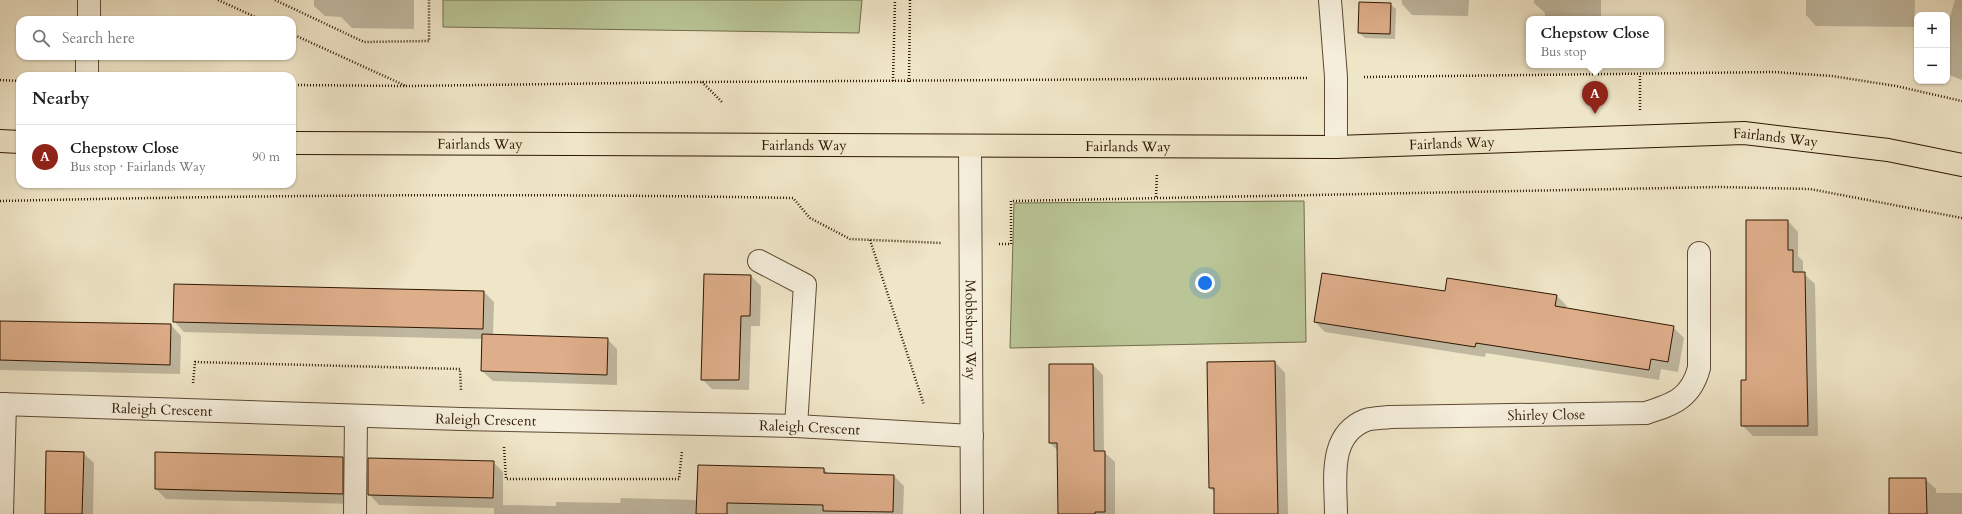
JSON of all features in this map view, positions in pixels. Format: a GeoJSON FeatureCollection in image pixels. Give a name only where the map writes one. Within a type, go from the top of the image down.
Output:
{"type":"FeatureCollection","features":[{"type":"Feature","properties":{"kind":"main road","name":"Fairlands Way"},"geometry":{"type":"LineString","coordinates":[[296,143],[970,147],[1336,147],[1744,133],[1888,150],[1962,165]]}},
{"type":"Feature","properties":{"kind":"main road"},"geometry":{"type":"LineString","coordinates":[[0,142],[16,142]]}},
{"type":"Feature","properties":{"kind":"street"},"geometry":{"type":"LineString","coordinates":[[89,0],[89,16]]}},
{"type":"Feature","properties":{"kind":"street"},"geometry":{"type":"LineString","coordinates":[[1330,0],[1336,77],[1336,147]]}},
{"type":"Feature","properties":{"kind":"street"},"geometry":{"type":"LineString","coordinates":[[87,60],[87,72]]}},
{"type":"Feature","properties":{"kind":"street","name":"Mobbsbury Way"},"geometry":{"type":"LineString","coordinates":[[970,147],[972,514]]}},
{"type":"Feature","properties":{"kind":"street","name":"Shirley Close"},"geometry":{"type":"LineString","coordinates":[[1336,514],[1335,463],[1339,443],[1349,430],[1366,420],[1390,416],[1646,413],[1666,407],[1684,397],[1695,381],[1699,368],[1699,253]]}},
{"type":"Feature","properties":{"kind":"street"},"geometry":{"type":"LineString","coordinates":[[759,260],[805,285],[796,426]]}},
{"type":"Feature","properties":{"kind":"street"},"geometry":{"type":"LineString","coordinates":[[2,404],[2,514]]}},
{"type":"Feature","properties":{"kind":"street","name":"Raleigh Crescent"},"geometry":{"type":"LineString","coordinates":[[2,404],[461,419],[796,426],[972,436]]}},
{"type":"Feature","properties":{"kind":"street"},"geometry":{"type":"LineString","coordinates":[[355,514],[356,416]]}},
{"type":"Feature","properties":{"kind":"path"},"geometry":{"type":"LineString","coordinates":[[218,0],[253,16]]}},
{"type":"Feature","properties":{"kind":"path"},"geometry":{"type":"LineString","coordinates":[[275,0],[364,42],[429,41],[429,0]]}},
{"type":"Feature","properties":{"kind":"path"},"geometry":{"type":"LineString","coordinates":[[893,81],[895,0]]}},
{"type":"Feature","properties":{"kind":"path"},"geometry":{"type":"LineString","coordinates":[[909,82],[910,0]]}},
{"type":"Feature","properties":{"kind":"path"},"geometry":{"type":"LineString","coordinates":[[296,36],[408,86]]}},
{"type":"Feature","properties":{"kind":"path"},"geometry":{"type":"LineString","coordinates":[[296,85],[408,86],[702,82],[909,82],[1774,72],[1832,76],[1896,86],[1962,101]]}},
{"type":"Feature","properties":{"kind":"path"},"geometry":{"type":"LineString","coordinates":[[1640,74],[1640,137]]}},
{"type":"Feature","properties":{"kind":"path"},"geometry":{"type":"LineString","coordinates":[[0,80],[16,81]]}},
{"type":"Feature","properties":{"kind":"path"},"geometry":{"type":"LineString","coordinates":[[702,82],[722,102]]}},
{"type":"Feature","properties":{"kind":"path"},"geometry":{"type":"LineString","coordinates":[[0,201],[176,197],[342,196],[655,195],[794,198],[810,218],[850,239],[970,244],[1011,244],[1011,200],[1719,187],[1810,189],[1962,218]]}},
{"type":"Feature","properties":{"kind":"path"},"geometry":{"type":"LineString","coordinates":[[870,240],[933,434]]}},
{"type":"Feature","properties":{"kind":"path"},"geometry":{"type":"LineString","coordinates":[[190,411],[195,362],[460,369],[461,419]]}},
{"type":"Feature","properties":{"kind":"path"},"geometry":{"type":"LineString","coordinates":[[503,420],[506,479],[679,479],[684,424]]}},
{"type":"Feature","properties":{"kind":"green space"},"geometry":{"type":"Polygon","coordinates":[[[443,0],[862,0],[859,33],[443,27],[443,0]]]}},
{"type":"Feature","properties":{"kind":"green space"},"geometry":{"type":"Polygon","coordinates":[[[1304,201],[1306,342],[1010,348],[1014,203],[1304,201]]]}},
{"type":"Feature","properties":{"kind":"building"},"geometry":{"type":"Polygon","coordinates":[[[1359,2],[1391,3],[1390,34],[1358,33],[1359,2]]]}},
{"type":"Feature","properties":{"kind":"building"},"geometry":{"type":"Polygon","coordinates":[[[1746,220],[1788,220],[1788,250],[1793,250],[1793,272],[1805,272],[1808,426],[1741,426],[1741,380],[1746,380],[1746,220]]]}},
{"type":"Feature","properties":{"kind":"building"},"geometry":{"type":"Polygon","coordinates":[[[1322,273],[1445,291],[1447,278],[1557,295],[1555,306],[1674,326],[1668,362],[1651,359],[1649,370],[1476,343],[1475,347],[1314,322],[1322,273]]]}},
{"type":"Feature","properties":{"kind":"building"},"geometry":{"type":"Polygon","coordinates":[[[704,274],[751,275],[750,316],[741,316],[739,380],[701,380],[704,274]]]}},
{"type":"Feature","properties":{"kind":"building"},"geometry":{"type":"Polygon","coordinates":[[[174,284],[484,291],[483,329],[173,322],[174,284]]]}},
{"type":"Feature","properties":{"kind":"building"},"geometry":{"type":"Polygon","coordinates":[[[0,321],[171,324],[170,365],[0,360],[0,321]]]}},
{"type":"Feature","properties":{"kind":"building"},"geometry":{"type":"Polygon","coordinates":[[[482,334],[608,338],[607,375],[481,371],[482,334]]]}},
{"type":"Feature","properties":{"kind":"building"},"geometry":{"type":"Polygon","coordinates":[[[1275,361],[1278,514],[1214,514],[1214,488],[1209,488],[1207,362],[1275,361]]]}},
{"type":"Feature","properties":{"kind":"building"},"geometry":{"type":"Polygon","coordinates":[[[1049,364],[1093,364],[1094,451],[1105,451],[1105,512],[1095,512],[1095,514],[1058,514],[1057,443],[1049,443],[1049,364]]]}},
{"type":"Feature","properties":{"kind":"building"},"geometry":{"type":"Polygon","coordinates":[[[46,451],[84,452],[82,514],[45,514],[46,451]]]}},
{"type":"Feature","properties":{"kind":"building"},"geometry":{"type":"Polygon","coordinates":[[[155,452],[343,457],[343,494],[155,489],[155,452]]]}},
{"type":"Feature","properties":{"kind":"building"},"geometry":{"type":"Polygon","coordinates":[[[368,458],[494,461],[493,498],[368,495],[368,458]]]}},
{"type":"Feature","properties":{"kind":"building"},"geometry":{"type":"Polygon","coordinates":[[[698,465],[824,468],[824,473],[894,475],[893,512],[823,511],[823,505],[727,503],[727,514],[696,514],[698,465]]]}},
{"type":"Feature","properties":{"kind":"building"},"geometry":{"type":"Polygon","coordinates":[[[1889,478],[1926,478],[1927,514],[1889,514],[1889,478]]]}},
{"type":"Feature","properties":{"kind":"place","name":"Chepstow Close"},"geometry":{"type":"Point","coordinates":[1595,114]}}]}
